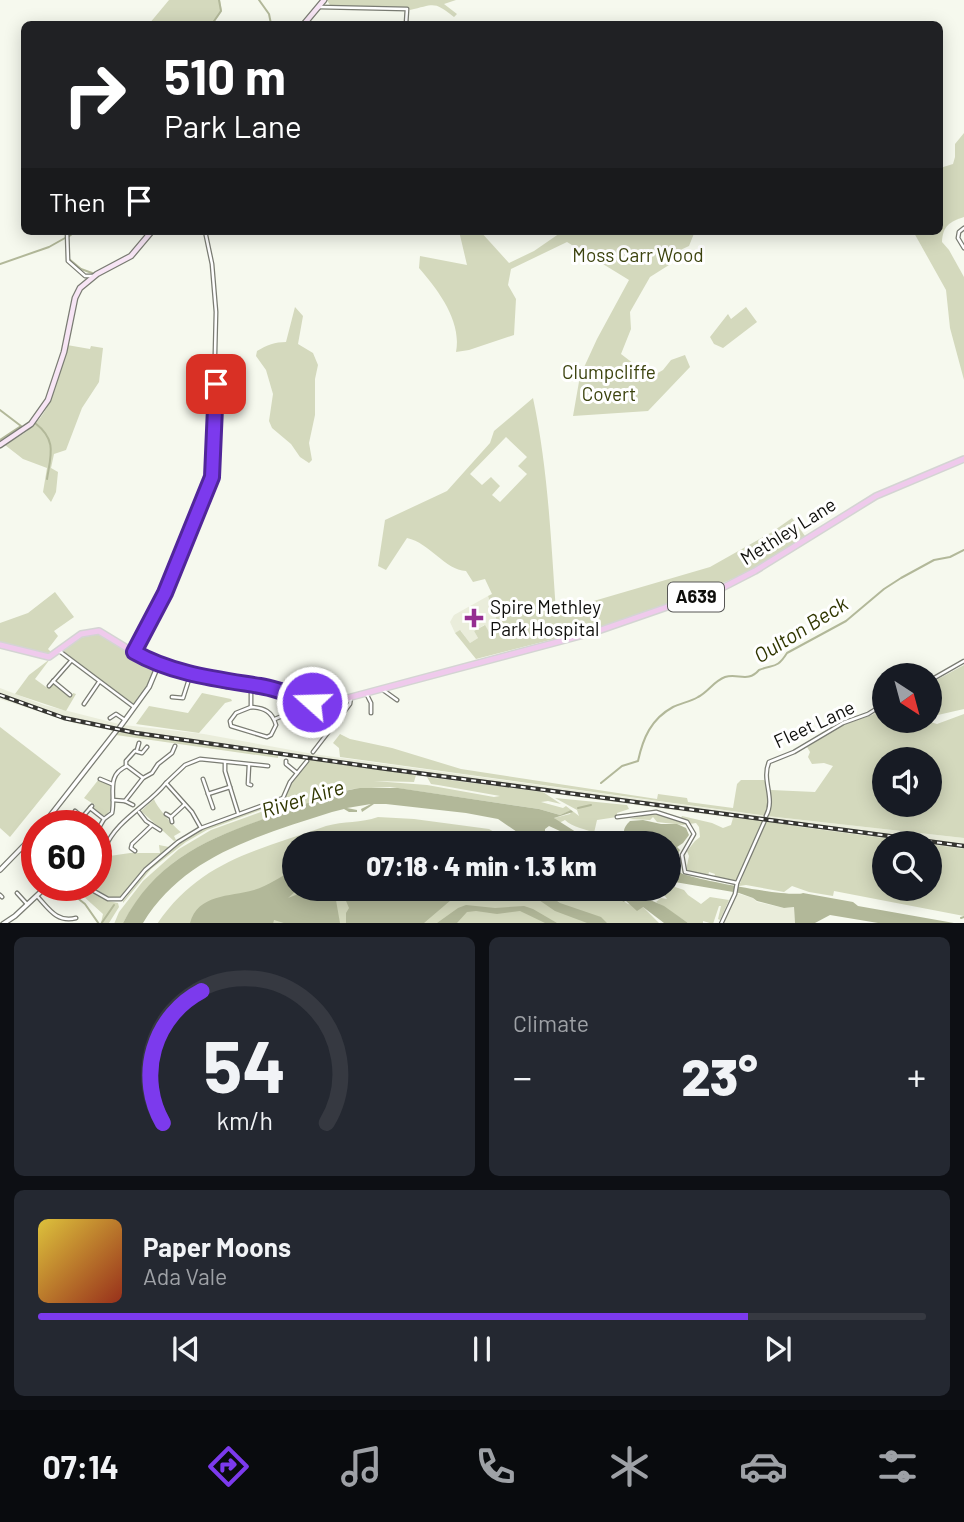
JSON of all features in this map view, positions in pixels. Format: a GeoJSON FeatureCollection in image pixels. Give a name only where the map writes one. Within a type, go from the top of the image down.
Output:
{"type":"FeatureCollection","features":[{"type":"Feature","properties":{"kind":"main road"},"geometry":{"type":"LineString","coordinates":[[306,21],[324,0]]}},
{"type":"Feature","properties":{"kind":"main road"},"geometry":{"type":"LineString","coordinates":[[0,445],[31,424],[48,400],[64,352],[75,298],[85,279],[131,256],[149,235]]}},
{"type":"Feature","properties":{"kind":"main road","name":"Methley Lane"},"geometry":{"type":"LineString","coordinates":[[383,688],[595,632],[722,587],[755,572],[876,496],[964,459]]}},
{"type":"Feature","properties":{"kind":"main road","name":"A639"},"geometry":{"type":"LineString","coordinates":[[0,645],[46,657],[81,634],[96,631],[107,634],[134,652],[159,663],[216,682],[279,690],[304,700],[325,704],[383,688]]}},
{"type":"Feature","properties":{"kind":"street"},"geometry":{"type":"LineString","coordinates":[[319,6],[338,9],[407,9],[407,21]]}},
{"type":"Feature","properties":{"kind":"street"},"geometry":{"type":"LineString","coordinates":[[964,228],[959,232],[958,238],[964,248]]}},
{"type":"Feature","properties":{"kind":"street"},"geometry":{"type":"LineString","coordinates":[[67,235],[68,261],[85,279]]}},
{"type":"Feature","properties":{"kind":"street"},"geometry":{"type":"LineString","coordinates":[[134,652],[165,593],[212,477],[216,312],[212,264],[206,235]]}},
{"type":"Feature","properties":{"kind":"street"},"geometry":{"type":"LineString","coordinates":[[58,650],[134,708]]}},
{"type":"Feature","properties":{"kind":"street"},"geometry":{"type":"LineString","coordinates":[[49,686],[71,661]]}},
{"type":"Feature","properties":{"kind":"street"},"geometry":{"type":"LineString","coordinates":[[942,674],[964,661]]}},
{"type":"Feature","properties":{"kind":"street"},"geometry":{"type":"LineString","coordinates":[[55,810],[149,687],[159,663]]}},
{"type":"Feature","properties":{"kind":"street"},"geometry":{"type":"LineString","coordinates":[[172,697],[183,698],[191,673]]}},
{"type":"Feature","properties":{"kind":"street"},"geometry":{"type":"LineString","coordinates":[[53,681],[71,695]]}},
{"type":"Feature","properties":{"kind":"street"},"geometry":{"type":"LineString","coordinates":[[92,705],[86,702],[99,682]]}},
{"type":"Feature","properties":{"kind":"street"},"geometry":{"type":"LineString","coordinates":[[206,682],[216,682],[227,687]]}},
{"type":"Feature","properties":{"kind":"street"},"geometry":{"type":"LineString","coordinates":[[251,685],[251,707]]}},
{"type":"Feature","properties":{"kind":"street"},"geometry":{"type":"LineString","coordinates":[[383,688],[397,700]]}},
{"type":"Feature","properties":{"kind":"street"},"geometry":{"type":"LineString","coordinates":[[366,693],[371,703],[371,713]]}},
{"type":"Feature","properties":{"kind":"street"},"geometry":{"type":"LineString","coordinates":[[313,752],[350,704],[351,697]]}},
{"type":"Feature","properties":{"kind":"street"},"geometry":{"type":"LineString","coordinates":[[296,720],[304,700]]}},
{"type":"Feature","properties":{"kind":"street"},"geometry":{"type":"LineString","coordinates":[[325,704],[327,709],[341,716]]}},
{"type":"Feature","properties":{"kind":"street"},"geometry":{"type":"LineString","coordinates":[[251,707],[270,712],[275,719],[275,730],[267,737],[231,726],[230,722],[236,713],[251,707]]}},
{"type":"Feature","properties":{"kind":"street","name":"Fleet Lane"},"geometry":{"type":"LineString","coordinates":[[721,923],[771,806],[766,778],[769,762],[843,723],[872,712]]}},
{"type":"Feature","properties":{"kind":"street"},"geometry":{"type":"LineString","coordinates":[[110,718],[116,714],[125,720]]}},
{"type":"Feature","properties":{"kind":"street"},"geometry":{"type":"LineString","coordinates":[[275,719],[287,715]]}},
{"type":"Feature","properties":{"kind":"street"},"geometry":{"type":"LineString","coordinates":[[112,810],[112,784],[137,750],[139,743]]}},
{"type":"Feature","properties":{"kind":"street"},"geometry":{"type":"LineString","coordinates":[[125,801],[143,778],[174,754],[175,746]]}},
{"type":"Feature","properties":{"kind":"street"},"geometry":{"type":"LineString","coordinates":[[137,750],[144,754],[147,747]]}},
{"type":"Feature","properties":{"kind":"street"},"geometry":{"type":"LineString","coordinates":[[154,760],[158,764]]}},
{"type":"Feature","properties":{"kind":"street"},"geometry":{"type":"LineString","coordinates":[[112,835],[185,765],[195,760],[268,766]]}},
{"type":"Feature","properties":{"kind":"street"},"geometry":{"type":"LineString","coordinates":[[112,899],[120,900],[148,867],[175,843],[201,828],[283,798],[288,785],[307,761]]}},
{"type":"Feature","properties":{"kind":"street"},"geometry":{"type":"LineString","coordinates":[[225,762],[225,771],[239,814]]}},
{"type":"Feature","properties":{"kind":"street"},"geometry":{"type":"LineString","coordinates":[[282,769],[286,763],[297,773]]}},
{"type":"Feature","properties":{"kind":"street"},"geometry":{"type":"LineString","coordinates":[[249,765],[248,784],[251,785]]}},
{"type":"Feature","properties":{"kind":"street"},"geometry":{"type":"LineString","coordinates":[[126,766],[143,778]]}},
{"type":"Feature","properties":{"kind":"street"},"geometry":{"type":"LineString","coordinates":[[100,779],[112,784]]}},
{"type":"Feature","properties":{"kind":"street"},"geometry":{"type":"LineString","coordinates":[[203,779],[213,808]]}},
{"type":"Feature","properties":{"kind":"street"},"geometry":{"type":"LineString","coordinates":[[167,784],[201,828]]}},
{"type":"Feature","properties":{"kind":"street"},"geometry":{"type":"LineString","coordinates":[[208,794],[230,787]]}},
{"type":"Feature","properties":{"kind":"street"},"geometry":{"type":"LineString","coordinates":[[112,800],[133,805]]}},
{"type":"Feature","properties":{"kind":"street"},"geometry":{"type":"LineString","coordinates":[[171,817],[185,804]]}},
{"type":"Feature","properties":{"kind":"street"},"geometry":{"type":"LineString","coordinates":[[138,811],[160,830]]}},
{"type":"Feature","properties":{"kind":"street"},"geometry":{"type":"LineString","coordinates":[[617,817],[656,812],[687,822],[694,834],[683,853],[685,872],[737,885]]}},
{"type":"Feature","properties":{"kind":"street"},"geometry":{"type":"LineString","coordinates":[[166,814],[171,817],[172,822]]}},
{"type":"Feature","properties":{"kind":"street"},"geometry":{"type":"LineString","coordinates":[[126,851],[133,849],[132,844],[152,825]]}},
{"type":"Feature","properties":{"kind":"street"},"geometry":{"type":"LineString","coordinates":[[0,870],[21,850]]}},
{"type":"Feature","properties":{"kind":"street"},"geometry":{"type":"LineString","coordinates":[[17,893],[27,904]]}},
{"type":"Feature","properties":{"kind":"street"},"geometry":{"type":"LineString","coordinates":[[3,923],[9,922],[30,901]]}},
{"type":"Feature","properties":{"kind":"street"},"geometry":{"type":"LineString","coordinates":[[41,901],[59,918],[76,918]]}},
{"type":"Feature","properties":{"kind":"shaded area","name":"Spire Methley Park Hospital"},"geometry":{"type":"Polygon","coordinates":[[[488,596],[500,626],[489,632],[484,625],[474,631],[478,638],[470,643],[461,631],[455,633],[450,622],[454,615],[488,596]]]}},
{"type":"Feature","properties":{"kind":"shaded area"},"geometry":{"type":"Polygon","coordinates":[[[0,688],[44,705],[122,727],[124,725],[204,734],[313,754],[765,816],[764,819],[733,818],[635,805],[628,801],[627,804],[118,732],[77,724],[0,699],[0,688]]]}},
{"type":"Feature","properties":{"kind":"shaded area"},"geometry":{"type":"Polygon","coordinates":[[[398,788],[539,809],[560,815],[571,810],[573,812],[554,818],[574,831],[560,831],[549,826],[545,831],[516,831],[498,819],[386,804],[374,804],[362,812],[361,809],[371,804],[347,808],[357,812],[344,809],[332,812],[278,829],[226,851],[180,880],[160,900],[143,923],[123,923],[154,879],[192,850],[236,829],[350,790],[398,788]]]}},
{"type":"Feature","properties":{"kind":"shaded area"},"geometry":{"type":"Polygon","coordinates":[[[767,816],[901,831],[872,831],[872,837],[768,821],[767,816]]]}},
{"type":"Feature","properties":{"kind":"shaded area"},"geometry":{"type":"Polygon","coordinates":[[[630,821],[677,824],[686,828],[689,835],[681,844],[681,831],[624,831],[630,821]]]}},
{"type":"Feature","properties":{"kind":"shaded area"},"geometry":{"type":"Polygon","coordinates":[[[942,836],[964,838],[964,849],[942,846],[942,836]]]}},
{"type":"Feature","properties":{"kind":"shaded area"},"geometry":{"type":"Polygon","coordinates":[[[681,873],[725,884],[781,893],[803,893],[954,923],[878,923],[830,915],[815,923],[795,923],[794,907],[784,908],[739,893],[681,883],[681,873]]]}},
{"type":"Feature","properties":{"kind":"shaded area"},"geometry":{"type":"Polygon","coordinates":[[[282,876],[282,901],[336,901],[340,923],[284,923],[274,920],[273,923],[190,923],[194,914],[207,902],[244,892],[282,876]]]}},
{"type":"Feature","properties":{"kind":"shaded area"},"geometry":{"type":"Polygon","coordinates":[[[736,893],[753,898],[757,902],[784,908],[794,907],[795,923],[723,921],[736,893]]]}},
{"type":"Feature","properties":{"kind":"shaded area"},"geometry":{"type":"Polygon","coordinates":[[[346,901],[450,901],[424,923],[346,923],[349,908],[346,901]]]}},
{"type":"Feature","properties":{"kind":"shaded area"},"geometry":{"type":"Polygon","coordinates":[[[540,901],[557,901],[601,917],[607,923],[587,923],[555,911],[540,901]]]}},
{"type":"Feature","properties":{"kind":"shaded area"},"geometry":{"type":"Polygon","coordinates":[[[626,901],[653,901],[688,923],[664,923],[643,907],[637,911],[626,901]]]}},
{"type":"Feature","properties":{"kind":"shaded area"},"geometry":{"type":"Polygon","coordinates":[[[466,905],[495,908],[524,906],[557,923],[545,923],[520,911],[497,914],[476,911],[467,912],[457,923],[437,923],[466,905]]]}},
{"type":"Feature","properties":{"kind":"green space"},"geometry":{"type":"Polygon","coordinates":[[[169,0],[220,0],[222,11],[215,21],[152,21],[169,0]]]}},
{"type":"Feature","properties":{"kind":"green space"},"geometry":{"type":"Polygon","coordinates":[[[327,0],[456,0],[444,4],[457,14],[454,17],[434,5],[410,10],[408,7],[331,7],[327,0]]]}},
{"type":"Feature","properties":{"kind":"green space"},"geometry":{"type":"Polygon","coordinates":[[[964,133],[964,217],[948,225],[942,242],[964,277],[964,380],[950,328],[946,290],[915,235],[943,235],[943,167],[953,164],[955,144],[964,133]]]}},
{"type":"Feature","properties":{"kind":"green space"},"geometry":{"type":"Polygon","coordinates":[[[460,235],[484,235],[509,263],[534,251],[557,235],[693,235],[689,246],[676,252],[669,265],[650,277],[630,312],[631,329],[621,354],[651,377],[663,370],[671,360],[685,355],[690,367],[648,411],[573,416],[580,376],[629,280],[567,242],[511,269],[508,285],[516,299],[514,335],[456,352],[457,340],[452,318],[441,296],[419,268],[420,256],[467,265],[460,235]]]}},
{"type":"Feature","properties":{"kind":"green space"},"geometry":{"type":"Polygon","coordinates":[[[295,307],[303,316],[298,344],[313,353],[318,365],[315,379],[315,415],[309,443],[312,460],[309,463],[272,428],[269,421],[273,394],[266,370],[256,356],[257,351],[264,347],[286,342],[295,307]]]}},
{"type":"Feature","properties":{"kind":"green space"},"geometry":{"type":"Polygon","coordinates":[[[746,307],[757,322],[723,348],[714,344],[710,337],[728,314],[731,319],[746,307]]]}},
{"type":"Feature","properties":{"kind":"green space"},"geometry":{"type":"Polygon","coordinates":[[[67,345],[103,348],[99,382],[82,408],[66,450],[54,454],[51,468],[58,472],[56,492],[51,502],[43,492],[47,468],[23,459],[5,445],[30,429],[46,409],[67,345]]]}},
{"type":"Feature","properties":{"kind":"green space"},"geometry":{"type":"Polygon","coordinates":[[[533,398],[546,477],[556,612],[710,567],[792,518],[805,536],[749,572],[706,590],[615,623],[580,633],[563,632],[562,637],[476,659],[455,633],[460,630],[470,643],[478,638],[474,631],[485,625],[489,632],[499,626],[488,596],[492,594],[485,579],[473,582],[466,571],[458,570],[423,545],[407,538],[386,570],[378,566],[385,520],[447,491],[490,443],[494,431],[533,398]],[[506,437],[470,474],[482,485],[491,477],[500,486],[492,495],[500,502],[527,474],[518,466],[527,457],[506,437]]]}},
{"type":"Feature","properties":{"kind":"green space"},"geometry":{"type":"Polygon","coordinates":[[[55,592],[74,617],[54,631],[58,636],[48,649],[52,653],[40,653],[0,643],[0,623],[28,613],[55,592]]]}},
{"type":"Feature","properties":{"kind":"green space"},"geometry":{"type":"Polygon","coordinates":[[[99,634],[155,668],[148,685],[135,704],[132,705],[64,653],[64,649],[79,638],[99,634]]]}},
{"type":"Feature","properties":{"kind":"green space"},"geometry":{"type":"Polygon","coordinates":[[[50,659],[35,679],[46,687],[54,684],[71,697],[73,693],[76,694],[66,711],[15,694],[29,675],[50,659]]]}},
{"type":"Feature","properties":{"kind":"green space"},"geometry":{"type":"Polygon","coordinates":[[[964,665],[964,709],[942,714],[942,677],[964,665]]]}},
{"type":"Feature","properties":{"kind":"green space"},"geometry":{"type":"Polygon","coordinates":[[[202,693],[232,701],[225,703],[199,733],[136,724],[149,706],[188,713],[202,693]]]}},
{"type":"Feature","properties":{"kind":"green space"},"geometry":{"type":"Polygon","coordinates":[[[964,714],[964,838],[942,836],[942,831],[901,831],[767,816],[340,757],[339,748],[333,743],[340,734],[461,769],[657,799],[658,794],[687,798],[688,802],[733,808],[737,784],[741,780],[764,780],[771,790],[815,792],[833,766],[824,763],[812,764],[807,747],[843,725],[872,715],[872,733],[942,733],[942,722],[964,714]]]}},
{"type":"Feature","properties":{"kind":"green space"},"geometry":{"type":"Polygon","coordinates":[[[0,727],[61,774],[32,810],[21,810],[21,823],[10,837],[0,828],[0,727]]]}},
{"type":"Feature","properties":{"kind":"green space"},"geometry":{"type":"Polygon","coordinates":[[[118,732],[278,754],[278,758],[116,735],[118,732]]]}},
{"type":"Feature","properties":{"kind":"green space"},"geometry":{"type":"Polygon","coordinates":[[[310,760],[416,775],[414,782],[374,781],[427,785],[494,797],[500,796],[431,784],[427,777],[543,792],[561,804],[541,802],[563,808],[566,806],[571,810],[560,815],[539,809],[390,787],[352,789],[295,808],[292,800],[298,796],[207,830],[186,842],[151,869],[123,903],[147,871],[176,845],[204,828],[284,799],[290,784],[310,760]]]}},
{"type":"Feature","properties":{"kind":"green space"},"geometry":{"type":"Polygon","coordinates":[[[99,779],[110,784],[110,810],[94,810],[95,805],[84,798],[99,779]]]}},
{"type":"Feature","properties":{"kind":"green space"},"geometry":{"type":"Polygon","coordinates":[[[555,798],[627,805],[629,809],[617,813],[617,817],[597,820],[594,831],[575,826],[565,820],[559,823],[554,818],[570,814],[572,810],[579,816],[577,810],[555,798]]]}},
{"type":"Feature","properties":{"kind":"green space"},"geometry":{"type":"Polygon","coordinates":[[[154,799],[181,832],[174,836],[176,840],[141,811],[154,799]]]}},
{"type":"Feature","properties":{"kind":"green space"},"geometry":{"type":"Polygon","coordinates":[[[291,801],[292,809],[217,838],[176,861],[157,877],[123,923],[114,923],[119,912],[143,881],[179,849],[211,830],[291,801]]]}},
{"type":"Feature","properties":{"kind":"green space"},"geometry":{"type":"Polygon","coordinates":[[[653,813],[680,820],[682,816],[723,828],[731,825],[733,818],[764,819],[872,836],[872,898],[834,891],[833,896],[792,886],[784,892],[739,886],[745,870],[742,866],[737,881],[714,878],[715,874],[709,872],[708,876],[686,870],[689,856],[687,851],[700,837],[696,823],[683,825],[657,822],[653,817],[650,820],[629,819],[653,813]]]}},
{"type":"Feature","properties":{"kind":"green space"},"geometry":{"type":"Polygon","coordinates":[[[378,817],[414,819],[492,831],[312,831],[339,823],[378,817]]]}},
{"type":"Feature","properties":{"kind":"green space"},"geometry":{"type":"Polygon","coordinates":[[[282,841],[282,901],[623,901],[643,907],[659,923],[158,923],[192,885],[232,860],[282,841]]]}},
{"type":"Feature","properties":{"kind":"green space"},"geometry":{"type":"Polygon","coordinates":[[[159,845],[169,847],[145,867],[120,897],[112,897],[112,856],[160,853],[159,845]]]}},
{"type":"Feature","properties":{"kind":"green space"},"geometry":{"type":"Polygon","coordinates":[[[942,846],[964,849],[964,916],[886,901],[942,901],[942,846]]]}},
{"type":"Feature","properties":{"kind":"green space"},"geometry":{"type":"Polygon","coordinates":[[[681,889],[701,904],[710,897],[729,900],[720,920],[719,906],[713,923],[688,923],[656,902],[681,901],[681,889]]]}},
{"type":"Feature","properties":{"kind":"green space"},"geometry":{"type":"Polygon","coordinates":[[[89,901],[118,903],[119,907],[109,923],[101,923],[103,914],[89,901]]]}},
{"type":"Feature","properties":{"kind":"waterway"},"geometry":{"type":"LineString","coordinates":[[214,21],[221,11],[219,0]]}},
{"type":"Feature","properties":{"kind":"waterway"},"geometry":{"type":"LineString","coordinates":[[259,0],[269,14],[270,21]]}},
{"type":"Feature","properties":{"kind":"waterway"},"geometry":{"type":"LineString","coordinates":[[71,235],[68,237],[69,259],[81,269],[92,273]]}},
{"type":"Feature","properties":{"kind":"waterway"},"geometry":{"type":"LineString","coordinates":[[0,264],[49,247],[65,238]]}},
{"type":"Feature","properties":{"kind":"waterway"},"geometry":{"type":"LineString","coordinates":[[0,410],[21,426],[0,440]]}},
{"type":"Feature","properties":{"kind":"waterway"},"geometry":{"type":"LineString","coordinates":[[35,423],[50,442],[47,479]]}},
{"type":"Feature","properties":{"kind":"waterway","name":"Oulton Beck"},"geometry":{"type":"LineString","coordinates":[[601,783],[622,766],[638,761],[649,730],[665,712],[698,697],[725,677],[747,677],[778,664],[787,653],[846,621],[901,578],[934,560],[950,557],[964,550]]}},
{"type":"Feature","properties":{"kind":"waterway","name":"Oulton Beck"},"geometry":{"type":"LineString","coordinates":[[578,808],[591,805]]}},
{"type":"Feature","properties":{"kind":"waterway"},"geometry":{"type":"LineString","coordinates":[[81,901],[98,923]]}},
{"type":"Feature","properties":{"kind":"waterway"},"geometry":{"type":"LineString","coordinates":[[102,923],[114,905]]}},
{"type":"Feature","properties":{"kind":"railway"},"geometry":{"type":"LineString","coordinates":[[0,695],[64,718],[136,733],[964,846]]}},
{"type":"Feature","properties":{"kind":"place","name":"Spire Methley Park Hospital"},"geometry":{"type":"Point","coordinates":[474,618]}},
{"type":"Feature","properties":{"kind":"route"},"geometry":{"type":"LineString","coordinates":[[216,384],[212,477],[165,593],[134,652],[148,660],[191,673],[220,681],[279,690],[312,702]]}},
{"type":"Feature","properties":{"kind":"park label","name":"Moss Carr Wood"},"geometry":{"type":"Point","coordinates":[638,255]}},
{"type":"Feature","properties":{"kind":"park label","name":"Clumpcliffe Covert"},"geometry":{"type":"Point","coordinates":[609,383]}},
{"type":"Feature","properties":{"kind":"water label","name":"River Aire"},"geometry":{"type":"Point","coordinates":[303,799]}}]}
